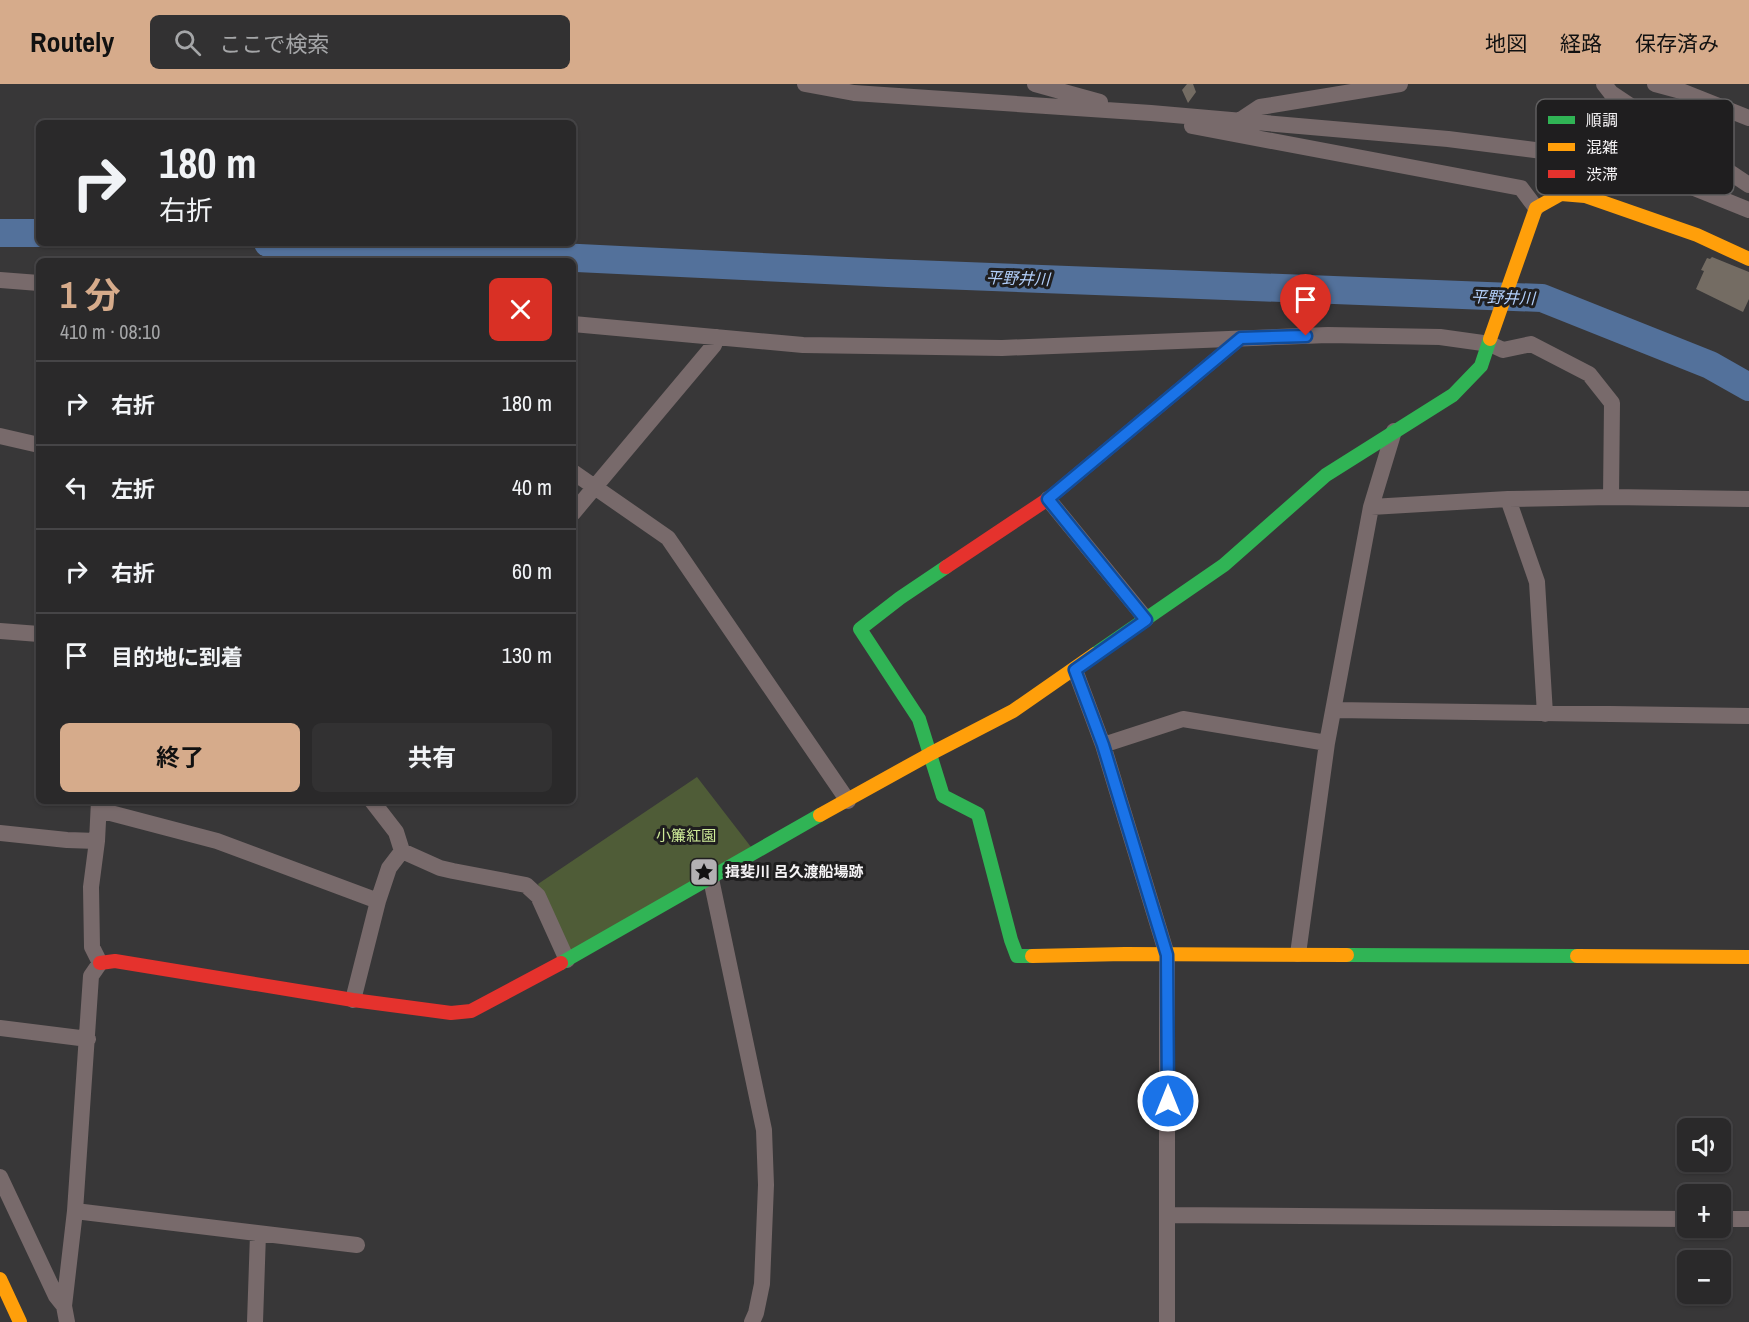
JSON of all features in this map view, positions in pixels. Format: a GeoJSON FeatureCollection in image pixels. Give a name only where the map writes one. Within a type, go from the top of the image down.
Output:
{"type":"FeatureCollection","features":[{"type":"Feature","properties":{"kind":"street"},"geometry":{"type":"LineString","coordinates":[[805,84],[854,93],[1239,121],[1448,139],[1536,150]]}},
{"type":"Feature","properties":{"kind":"street"},"geometry":{"type":"LineString","coordinates":[[1035,84],[1199,128],[1521,188],[1536,208]]}},
{"type":"Feature","properties":{"kind":"street"},"geometry":{"type":"LineString","coordinates":[[1239,121],[1260,107],[1400,84]]}},
{"type":"Feature","properties":{"kind":"street"},"geometry":{"type":"LineString","coordinates":[[1604,84],[1620,99]]}},
{"type":"Feature","properties":{"kind":"street"},"geometry":{"type":"LineString","coordinates":[[1655,84],[1701,99]]}},
{"type":"Feature","properties":{"kind":"street"},"geometry":{"type":"LineString","coordinates":[[1734,112],[1749,118]]}},
{"type":"Feature","properties":{"kind":"street"},"geometry":{"type":"LineString","coordinates":[[1734,175],[1749,185]]}},
{"type":"Feature","properties":{"kind":"street"},"geometry":{"type":"LineString","coordinates":[[66,1314],[91,976],[100,963],[115,961],[353,1000],[451,1013],[471,1011],[567,960],[930,754],[1013,711],[1224,565],[1326,475],[1453,394],[1481,366],[1536,208],[1559,195]]}},
{"type":"Feature","properties":{"kind":"street"},"geometry":{"type":"LineString","coordinates":[[1573,195],[1585,196],[1697,235],[1749,259]]}},
{"type":"Feature","properties":{"kind":"street"},"geometry":{"type":"LineString","coordinates":[[1712,195],[1749,210]]}},
{"type":"Feature","properties":{"kind":"street"},"geometry":{"type":"LineString","coordinates":[[0,280],[36,283]]}},
{"type":"Feature","properties":{"kind":"street"},"geometry":{"type":"LineString","coordinates":[[576,324],[803,345],[1002,348],[1328,335],[1492,337],[1503,350],[1531,344],[1589,374],[1612,403],[1611,497]]}},
{"type":"Feature","properties":{"kind":"street"},"geometry":{"type":"LineString","coordinates":[[576,509],[714,345],[717,337]]}},
{"type":"Feature","properties":{"kind":"street"},"geometry":{"type":"LineString","coordinates":[[1241,338],[1048,499],[900,598],[860,629],[919,720],[943,796],[978,814],[1017,956],[1298,954],[1749,957]]}},
{"type":"Feature","properties":{"kind":"street"},"geometry":{"type":"LineString","coordinates":[[1298,954],[1327,743],[1371,507],[1394,431]]}},
{"type":"Feature","properties":{"kind":"street"},"geometry":{"type":"LineString","coordinates":[[0,436],[36,444]]}},
{"type":"Feature","properties":{"kind":"street"},"geometry":{"type":"LineString","coordinates":[[576,474],[668,538],[848,801]]}},
{"type":"Feature","properties":{"kind":"street"},"geometry":{"type":"LineString","coordinates":[[1371,507],[1508,499],[1611,497],[1749,499]]}},
{"type":"Feature","properties":{"kind":"street"},"geometry":{"type":"LineString","coordinates":[[1048,499],[1146,620]]}},
{"type":"Feature","properties":{"kind":"street"},"geometry":{"type":"LineString","coordinates":[[1508,499],[1537,582],[1545,714]]}},
{"type":"Feature","properties":{"kind":"street"},"geometry":{"type":"LineString","coordinates":[[0,631],[36,634]]}},
{"type":"Feature","properties":{"kind":"street"},"geometry":{"type":"LineString","coordinates":[[1075,670],[1103,745],[1167,955],[1167,1322]]}},
{"type":"Feature","properties":{"kind":"street"},"geometry":{"type":"LineString","coordinates":[[1334,710],[1749,716]]}},
{"type":"Feature","properties":{"kind":"street"},"geometry":{"type":"LineString","coordinates":[[1103,745],[1183,719],[1327,743]]}},
{"type":"Feature","properties":{"kind":"street"},"geometry":{"type":"LineString","coordinates":[[374,804],[396,832],[402,851],[447,870],[526,885],[538,896],[567,960]]}},
{"type":"Feature","properties":{"kind":"street"},"geometry":{"type":"LineString","coordinates":[[100,963],[92,947],[91,887],[99,806],[216,841],[378,901]]}},
{"type":"Feature","properties":{"kind":"street"},"geometry":{"type":"LineString","coordinates":[[0,832],[97,841]]}},
{"type":"Feature","properties":{"kind":"street"},"geometry":{"type":"LineString","coordinates":[[353,1000],[378,901],[389,868],[402,851]]}},
{"type":"Feature","properties":{"kind":"street"},"geometry":{"type":"LineString","coordinates":[[711,879],[764,1130],[766,1185],[762,1284],[752,1322]]}},
{"type":"Feature","properties":{"kind":"street"},"geometry":{"type":"LineString","coordinates":[[0,1029],[88,1039]]}},
{"type":"Feature","properties":{"kind":"street"},"geometry":{"type":"LineString","coordinates":[[0,1177],[66,1314]]}},
{"type":"Feature","properties":{"kind":"street"},"geometry":{"type":"LineString","coordinates":[[75,1211],[357,1245]]}},
{"type":"Feature","properties":{"kind":"street"},"geometry":{"type":"LineString","coordinates":[[1168,1215],[1677,1219]]}},
{"type":"Feature","properties":{"kind":"street"},"geometry":{"type":"LineString","coordinates":[[1731,1219],[1749,1219]]}},
{"type":"Feature","properties":{"kind":"street"},"geometry":{"type":"LineString","coordinates":[[255,1322],[258,1234]]}},
{"type":"Feature","properties":{"kind":"street"},"geometry":{"type":"LineString","coordinates":[[0,1279],[20,1322]]}},
{"type":"Feature","properties":{"kind":"green space","name":"小簾紅園"},"geometry":{"type":"Polygon","coordinates":[[[697,777],[751,847],[571,954],[538,884],[697,777]]]}},
{"type":"Feature","properties":{"kind":"building"},"geometry":{"type":"Polygon","coordinates":[[[1187,84],[1193,84],[1196,92],[1188,103],[1182,90],[1187,84]]]}},
{"type":"Feature","properties":{"kind":"building"},"geometry":{"type":"Polygon","coordinates":[[[1712,257],[1749,272],[1749,299],[1743,312],[1696,289],[1707,258],[1712,257]]]}},
{"type":"Feature","properties":{"kind":"waterway","name":"平野井川"},"geometry":{"type":"LineString","coordinates":[[0,233],[36,233]]}},
{"type":"Feature","properties":{"kind":"waterway","name":"平野井川"},"geometry":{"type":"LineString","coordinates":[[330,246],[888,273],[1542,298],[1710,365],[1749,387]]}},
{"type":"Feature","properties":{"kind":"traffic: fast"},"geometry":{"type":"LineString","coordinates":[[1095,654],[1224,565],[1326,475],[1453,395],[1481,366],[1490,339]]}},
{"type":"Feature","properties":{"kind":"traffic: fast"},"geometry":{"type":"LineString","coordinates":[[946,567],[860,629],[919,719],[943,796],[978,814],[1017,956],[1032,956]]}},
{"type":"Feature","properties":{"kind":"traffic: fast"},"geometry":{"type":"LineString","coordinates":[[561,963],[820,815]]}},
{"type":"Feature","properties":{"kind":"traffic: fast"},"geometry":{"type":"LineString","coordinates":[[1347,955],[1577,956]]}},
{"type":"Feature","properties":{"kind":"traffic: slow"},"geometry":{"type":"LineString","coordinates":[[1490,339],[1536,208],[1559,195]]}},
{"type":"Feature","properties":{"kind":"traffic: slow"},"geometry":{"type":"LineString","coordinates":[[1573,195],[1585,196],[1697,235],[1749,259]]}},
{"type":"Feature","properties":{"kind":"traffic: slow"},"geometry":{"type":"LineString","coordinates":[[820,815],[1013,711],[1095,654]]}},
{"type":"Feature","properties":{"kind":"traffic: slow"},"geometry":{"type":"LineString","coordinates":[[1032,956],[1347,955]]}},
{"type":"Feature","properties":{"kind":"traffic: slow"},"geometry":{"type":"LineString","coordinates":[[1577,956],[1749,957]]}},
{"type":"Feature","properties":{"kind":"traffic: slow"},"geometry":{"type":"LineString","coordinates":[[0,1279],[20,1322]]}},
{"type":"Feature","properties":{"kind":"traffic: jam"},"geometry":{"type":"LineString","coordinates":[[946,567],[1048,499],[1241,338]]}},
{"type":"Feature","properties":{"kind":"traffic: jam"},"geometry":{"type":"LineString","coordinates":[[100,963],[115,961],[353,1000],[451,1013],[471,1011],[561,963]]}},
{"type":"Feature","properties":{"kind":"place","name":"揖斐川 呂久渡船場跡"},"geometry":{"type":"Point","coordinates":[704,872]}},
{"type":"Feature","properties":{"kind":"route"},"geometry":{"type":"LineString","coordinates":[[1168,1101],[1167,955],[1103,745],[1075,670],[1146,620],[1048,499],[1241,338],[1306,336]]}}]}
